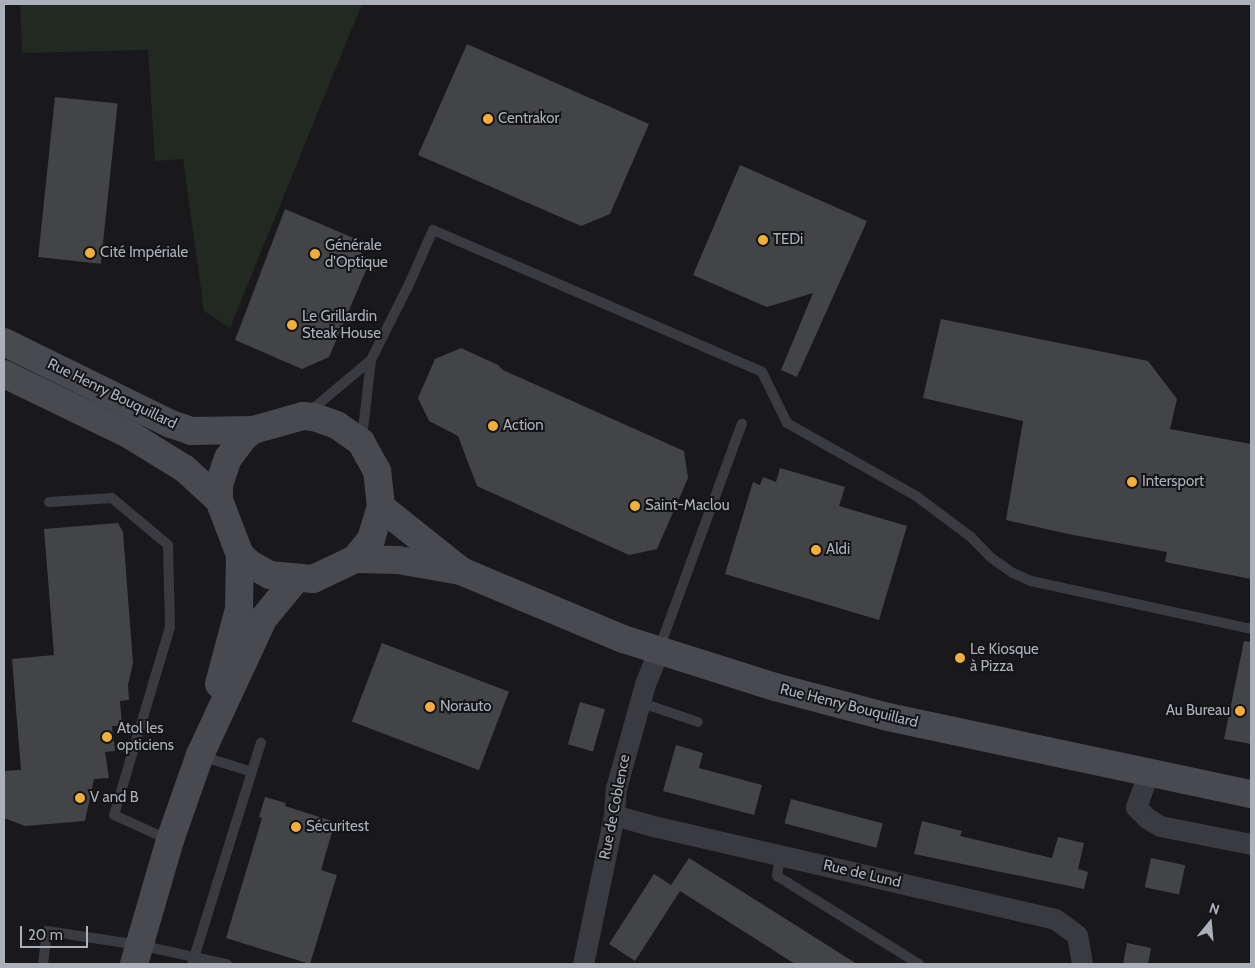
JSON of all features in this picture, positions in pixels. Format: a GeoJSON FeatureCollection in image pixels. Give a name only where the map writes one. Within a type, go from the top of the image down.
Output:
{"type":"FeatureCollection","features":[{"type":"Feature","properties":{"kind":"main road","name":"Rue Henry Bouquillard"},"geometry":{"type":"LineString","coordinates":[[4,342],[171,424],[191,431],[253,430]]}},
{"type":"Feature","properties":{"kind":"main road","name":"Rue Henry Bouquillard"},"geometry":{"type":"LineString","coordinates":[[4,374],[130,435],[185,469],[219,500]]}},
{"type":"Feature","properties":{"kind":"main road"},"geometry":{"type":"LineString","coordinates":[[136,954],[170,840],[200,755],[239,609],[240,555],[219,500],[218,484],[228,458],[253,430],[303,416],[314,417],[337,425],[361,442],[377,471],[381,507],[371,539],[355,559],[313,579],[296,579],[270,575],[250,564],[240,555]]}},
{"type":"Feature","properties":{"kind":"main road","name":"Rue Henry Bouquillard"},"geometry":{"type":"LineString","coordinates":[[381,507],[461,571]]}},
{"type":"Feature","properties":{"kind":"main road","name":"Rue Henry Bouquillard"},"geometry":{"type":"LineString","coordinates":[[355,559],[398,560],[461,571],[658,652],[888,717],[1148,774],[1251,794]]}},
{"type":"Feature","properties":{"kind":"main road"},"geometry":{"type":"LineString","coordinates":[[200,755],[263,619],[296,579]]}},
{"type":"Feature","properties":{"kind":"street","name":"Rue de Coblence"},"geometry":{"type":"LineString","coordinates":[[583,964],[614,815],[616,788],[639,702],[658,652]]}},
{"type":"Feature","properties":{"kind":"street"},"geometry":{"type":"LineString","coordinates":[[1148,774],[1141,788],[1136,807],[1148,818],[1160,826],[1251,844]]}},
{"type":"Feature","properties":{"kind":"street","name":"Rue de Lund"},"geometry":{"type":"LineString","coordinates":[[614,815],[1055,919],[1077,936],[1082,964]]}},
{"type":"Feature","properties":{"kind":"lane"},"geometry":{"type":"LineString","coordinates":[[361,442],[371,360],[410,282],[433,230],[762,372],[786,423],[916,496],[971,537],[990,557],[1012,573],[1031,581],[1251,629]]}},
{"type":"Feature","properties":{"kind":"lane"},"geometry":{"type":"LineString","coordinates":[[303,416],[371,360]]}},
{"type":"Feature","properties":{"kind":"lane"},"geometry":{"type":"LineString","coordinates":[[658,652],[742,424]]}},
{"type":"Feature","properties":{"kind":"lane"},"geometry":{"type":"LineString","coordinates":[[49,502],[112,498],[168,545],[170,627],[114,815],[170,840]]}},
{"type":"Feature","properties":{"kind":"lane"},"geometry":{"type":"LineString","coordinates":[[639,702],[698,722]]}},
{"type":"Feature","properties":{"kind":"lane"},"geometry":{"type":"LineString","coordinates":[[194,960],[261,743]]}},
{"type":"Feature","properties":{"kind":"lane"},"geometry":{"type":"LineString","coordinates":[[200,755],[252,772]]}},
{"type":"Feature","properties":{"kind":"lane"},"geometry":{"type":"LineString","coordinates":[[780,855],[777,876],[919,964]]}},
{"type":"Feature","properties":{"kind":"lane"},"geometry":{"type":"LineString","coordinates":[[43,964],[47,931],[136,954],[227,964]]}},
{"type":"Feature","properties":{"kind":"shaded area"},"geometry":{"type":"Polygon","coordinates":[[[20,4],[362,4],[230,328],[204,311],[183,159],[155,161],[148,50],[22,53],[20,4]]]}},
{"type":"Feature","properties":{"kind":"building"},"geometry":{"type":"Polygon","coordinates":[[[467,44],[649,124],[610,214],[581,226],[418,155],[467,44]]]}},
{"type":"Feature","properties":{"kind":"building"},"geometry":{"type":"Polygon","coordinates":[[[55,97],[118,104],[101,264],[38,257],[55,97]]]}},
{"type":"Feature","properties":{"kind":"building","name":"TEDi"},"geometry":{"type":"Polygon","coordinates":[[[740,165],[867,221],[797,377],[781,370],[813,293],[767,307],[693,275],[740,165]]]}},
{"type":"Feature","properties":{"kind":"building"},"geometry":{"type":"Polygon","coordinates":[[[285,209],[356,239],[367,268],[329,357],[302,369],[235,340],[285,209]]]}},
{"type":"Feature","properties":{"kind":"building","name":"Intersport"},"geometry":{"type":"Polygon","coordinates":[[[941,319],[1148,361],[1177,399],[1170,429],[1251,444],[1251,579],[1165,562],[1167,552],[1068,534],[1006,520],[1023,421],[923,398],[941,319]]]}},
{"type":"Feature","properties":{"kind":"building"},"geometry":{"type":"Polygon","coordinates":[[[461,348],[498,365],[503,370],[684,451],[688,478],[657,549],[629,555],[477,486],[458,436],[429,421],[418,398],[435,359],[461,348]]]}},
{"type":"Feature","properties":{"kind":"building","name":"Aldi"},"geometry":{"type":"Polygon","coordinates":[[[780,468],[845,487],[839,506],[907,526],[879,620],[725,574],[753,482],[760,485],[763,477],[776,482],[780,468]]]}},
{"type":"Feature","properties":{"kind":"building"},"geometry":{"type":"Polygon","coordinates":[[[118,523],[123,532],[133,663],[128,685],[129,700],[120,701],[122,726],[112,726],[115,751],[105,752],[109,778],[94,779],[85,821],[25,826],[4,818],[4,771],[21,770],[12,659],[54,655],[44,529],[118,523]]]}},
{"type":"Feature","properties":{"kind":"building","name":"Au Bureau"},"geometry":{"type":"Polygon","coordinates":[[[1244,641],[1251,642],[1251,744],[1224,739],[1244,641]]]}},
{"type":"Feature","properties":{"kind":"building","name":"Norauto"},"geometry":{"type":"Polygon","coordinates":[[[382,643],[509,692],[479,770],[352,721],[382,643]]]}},
{"type":"Feature","properties":{"kind":"building"},"geometry":{"type":"Polygon","coordinates":[[[580,702],[605,709],[593,751],[568,744],[580,702]]]}},
{"type":"Feature","properties":{"kind":"building"},"geometry":{"type":"Polygon","coordinates":[[[676,745],[703,753],[699,768],[762,785],[754,815],[663,791],[676,745]]]}},
{"type":"Feature","properties":{"kind":"building"},"geometry":{"type":"Polygon","coordinates":[[[265,797],[286,803],[285,806],[335,822],[321,870],[337,875],[310,964],[226,938],[262,818],[259,817],[265,797]]]}},
{"type":"Feature","properties":{"kind":"building"},"geometry":{"type":"Polygon","coordinates":[[[791,799],[883,824],[876,848],[785,823],[791,799]]]}},
{"type":"Feature","properties":{"kind":"building"},"geometry":{"type":"Polygon","coordinates":[[[922,821],[962,831],[960,836],[1052,858],[1058,837],[1084,843],[1078,869],[1088,872],[1084,889],[914,854],[922,821]]]}},
{"type":"Feature","properties":{"kind":"building"},"geometry":{"type":"Polygon","coordinates":[[[689,858],[857,964],[795,964],[680,891],[635,961],[609,944],[654,874],[671,885],[689,858]]]}},
{"type":"Feature","properties":{"kind":"building"},"geometry":{"type":"Polygon","coordinates":[[[1151,858],[1185,865],[1179,895],[1145,887],[1151,858]]]}},
{"type":"Feature","properties":{"kind":"building"},"geometry":{"type":"Polygon","coordinates":[[[1127,943],[1151,948],[1148,964],[1123,964],[1127,943]]]}},
{"type":"Feature","properties":{"kind":"place","name":"Centrakor"},"geometry":{"type":"Point","coordinates":[488,119]}},
{"type":"Feature","properties":{"kind":"place","name":"TEDi"},"geometry":{"type":"Point","coordinates":[763,240]}},
{"type":"Feature","properties":{"kind":"place","name":"Cité Impériale"},"geometry":{"type":"Point","coordinates":[90,253]}},
{"type":"Feature","properties":{"kind":"place","name":"Générale d'Optique"},"geometry":{"type":"Point","coordinates":[315,254]}},
{"type":"Feature","properties":{"kind":"place","name":"Le Grillardin Steak House"},"geometry":{"type":"Point","coordinates":[292,325]}},
{"type":"Feature","properties":{"kind":"place","name":"Action"},"geometry":{"type":"Point","coordinates":[493,426]}},
{"type":"Feature","properties":{"kind":"place","name":"Intersport"},"geometry":{"type":"Point","coordinates":[1132,482]}},
{"type":"Feature","properties":{"kind":"place","name":"Saint-Maclou"},"geometry":{"type":"Point","coordinates":[635,506]}},
{"type":"Feature","properties":{"kind":"place","name":"Aldi"},"geometry":{"type":"Point","coordinates":[816,550]}},
{"type":"Feature","properties":{"kind":"place","name":"Le Kiosque à Pizza"},"geometry":{"type":"Point","coordinates":[960,658]}},
{"type":"Feature","properties":{"kind":"place","name":"Norauto"},"geometry":{"type":"Point","coordinates":[430,707]}},
{"type":"Feature","properties":{"kind":"place","name":"Au Bureau"},"geometry":{"type":"Point","coordinates":[1240,711]}},
{"type":"Feature","properties":{"kind":"place","name":"Atol les opticiens"},"geometry":{"type":"Point","coordinates":[107,737]}},
{"type":"Feature","properties":{"kind":"place","name":"V and B"},"geometry":{"type":"Point","coordinates":[80,798]}},
{"type":"Feature","properties":{"kind":"place","name":"Sécuritest"},"geometry":{"type":"Point","coordinates":[296,827]}}]}
